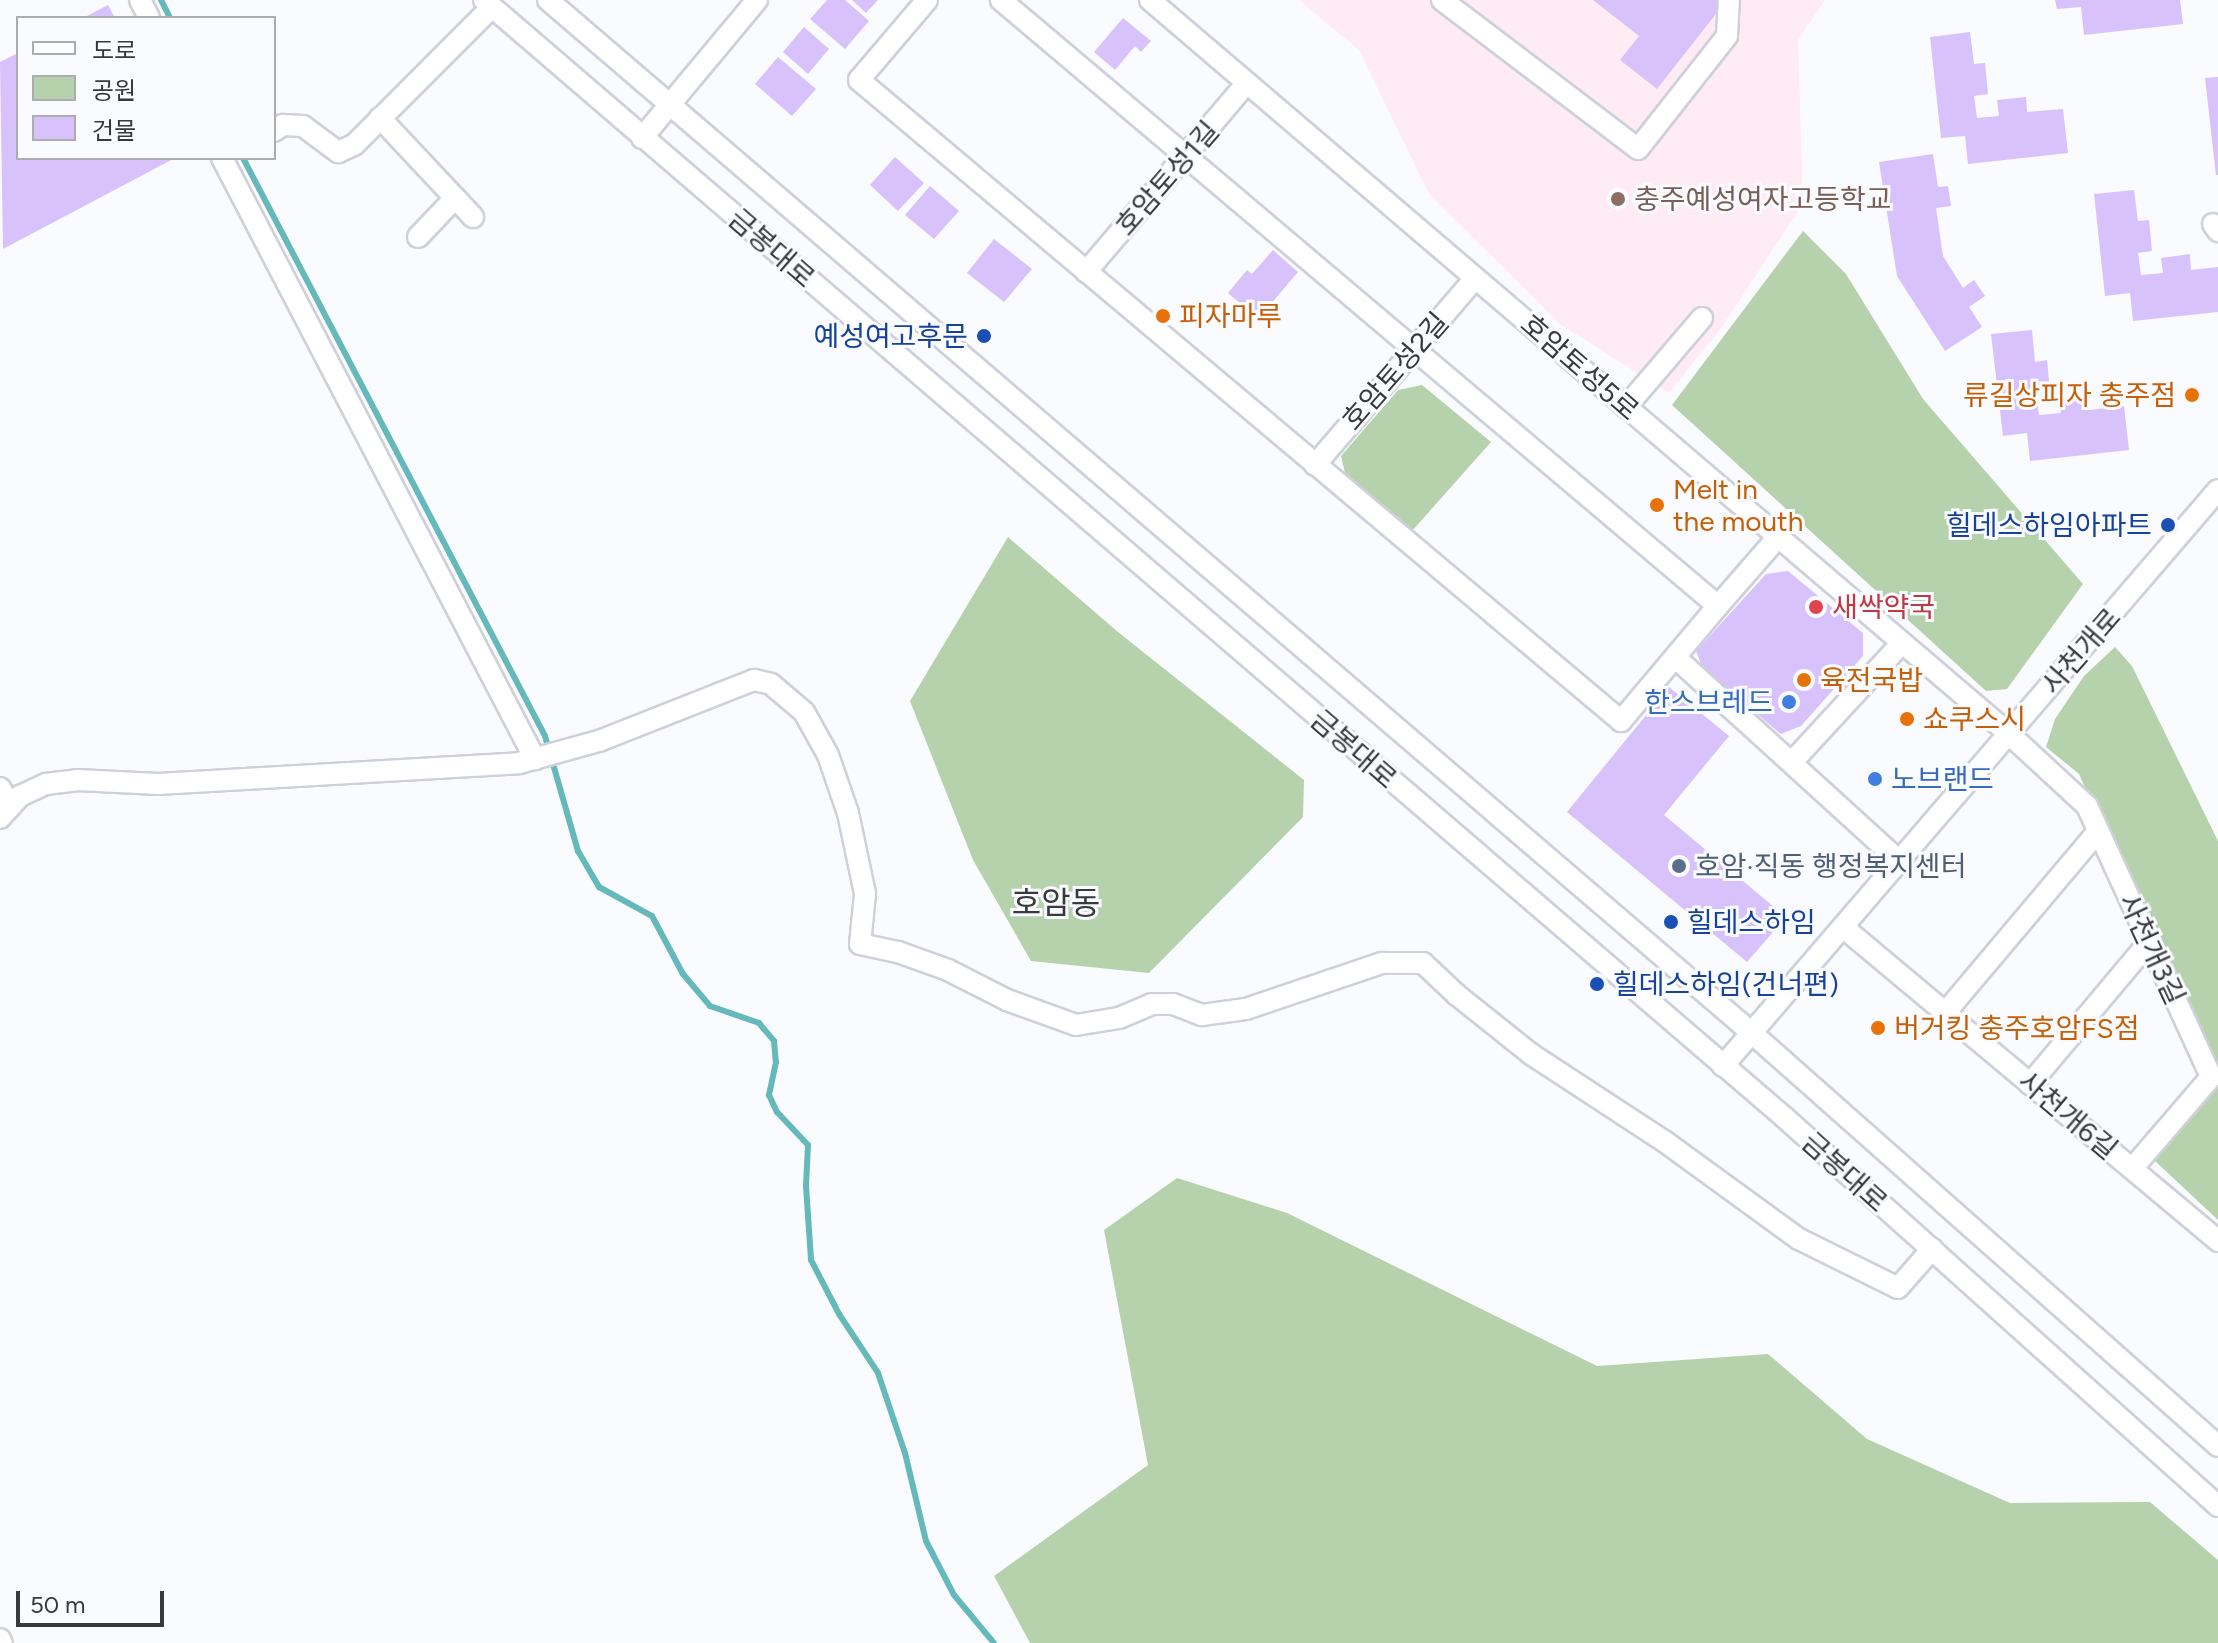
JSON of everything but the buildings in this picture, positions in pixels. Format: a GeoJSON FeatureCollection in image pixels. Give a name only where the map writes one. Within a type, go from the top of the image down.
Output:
{"type":"FeatureCollection","features":[{"type":"Feature","properties":{"kind":"street","name":"금봉대로"},"geometry":{"type":"LineString","coordinates":[[548,0],[1753,1034],[2218,1446]]}},
{"type":"Feature","properties":{"kind":"street"},"geometry":{"type":"LineString","coordinates":[[642,138],[757,0]]}},
{"type":"Feature","properties":{"kind":"street"},"geometry":{"type":"LineString","coordinates":[[927,0],[859,80],[1621,721],[1778,537]]}},
{"type":"Feature","properties":{"kind":"street"},"geometry":{"type":"LineString","coordinates":[[1001,0],[1718,606]]}},
{"type":"Feature","properties":{"kind":"street","name":"호암토성5로"},"geometry":{"type":"LineString","coordinates":[[1150,0],[2009,734]]}},
{"type":"Feature","properties":{"kind":"street"},"geometry":{"type":"LineString","coordinates":[[1442,0],[1638,149],[1727,36],[1729,0]]}},
{"type":"Feature","properties":{"kind":"street","name":"금봉대로"},"geometry":{"type":"LineString","coordinates":[[488,4],[1723,1066],[2218,1506]]}},
{"type":"Feature","properties":{"kind":"street"},"geometry":{"type":"LineString","coordinates":[[276,130],[283,125],[303,126],[338,152],[354,145],[488,4]]}},
{"type":"Feature","properties":{"kind":"street","name":"호암토성1길"},"geometry":{"type":"LineString","coordinates":[[1086,272],[1247,83]]}},
{"type":"Feature","properties":{"kind":"street"},"geometry":{"type":"LineString","coordinates":[[380,118],[473,217]]}},
{"type":"Feature","properties":{"kind":"street"},"geometry":{"type":"LineString","coordinates":[[227,160],[535,759]]}},
{"type":"Feature","properties":{"kind":"street"},"geometry":{"type":"LineString","coordinates":[[418,237],[455,198]]}},
{"type":"Feature","properties":{"kind":"street","name":"호암토성2길"},"geometry":{"type":"LineString","coordinates":[[1315,465],[1475,278]]}},
{"type":"Feature","properties":{"kind":"street"},"geometry":{"type":"LineString","coordinates":[[1626,407],[1702,318]]}},
{"type":"Feature","properties":{"kind":"street","name":"사천개로"},"geometry":{"type":"LineString","coordinates":[[1723,1066],[2218,490]]}},
{"type":"Feature","properties":{"kind":"street"},"geometry":{"type":"LineString","coordinates":[[1792,762],[1902,643]]}},
{"type":"Feature","properties":{"kind":"street"},"geometry":{"type":"LineString","coordinates":[[1676,658],[1900,862]]}},
{"type":"Feature","properties":{"kind":"street"},"geometry":{"type":"LineString","coordinates":[[6,812],[20,796],[46,784],[77,780],[158,784],[519,763],[567,751],[754,680],[771,684],[804,712],[828,755],[865,894],[860,944],[898,952],[948,970],[1007,1000],[1076,1025],[1119,1018],[1152,1004],[1173,1004],[1202,1015],[1246,1009],[1382,963],[1423,963],[1457,995],[1531,1054],[1664,1141],[1799,1239],[1898,1288],[1932,1249]]}},
{"type":"Feature","properties":{"kind":"street","name":"사천개3길"},"geometry":{"type":"LineString","coordinates":[[2009,734],[2087,806],[2211,1077],[2132,1169]]}},
{"type":"Feature","properties":{"kind":"street"},"geometry":{"type":"LineString","coordinates":[[0,788],[6,812]]}},
{"type":"Feature","properties":{"kind":"street"},"geometry":{"type":"LineString","coordinates":[[1945,1013],[2098,831]]}},
{"type":"Feature","properties":{"kind":"street","name":"사천개6길"},"geometry":{"type":"LineString","coordinates":[[1844,928],[2218,1241]]}},
{"type":"Feature","properties":{"kind":"street"},"geometry":{"type":"LineString","coordinates":[[2030,1084],[2149,942]]}},
{"type":"Feature","properties":{"kind":"shaded area","name":"충주예성여자고등학교"},"geometry":{"type":"Polygon","coordinates":[[[1299,0],[1825,0],[1798,40],[1803,204],[1721,328],[1669,393],[1560,324],[1429,194],[1359,50],[1299,0]]]}},
{"type":"Feature","properties":{"kind":"green space"},"geometry":{"type":"Polygon","coordinates":[[[1803,231],[1846,274],[1923,399],[2083,584],[2007,689],[1986,691],[1672,405],[1803,231]]]}},
{"type":"Feature","properties":{"kind":"green space"},"geometry":{"type":"Polygon","coordinates":[[[1422,385],[1491,442],[1412,531],[1346,477],[1341,456],[1398,390],[1422,385]]]}},
{"type":"Feature","properties":{"kind":"green space"},"geometry":{"type":"Polygon","coordinates":[[[1008,537],[1118,632],[1304,780],[1303,817],[1149,973],[1031,961],[973,860],[910,701],[1008,537]]]}},
{"type":"Feature","properties":{"kind":"green space"},"geometry":{"type":"Polygon","coordinates":[[[2115,647],[2132,666],[2218,841],[2218,1220],[2154,1160],[2217,1079],[2079,774],[2046,747],[2055,719],[2084,676],[2115,647]]]}},
{"type":"Feature","properties":{"kind":"green space"},"geometry":{"type":"Polygon","coordinates":[[[1177,1178],[1287,1213],[1597,1366],[1768,1354],[1867,1439],[2010,1503],[2150,1502],[2218,1560],[2218,1643],[1030,1643],[994,1576],[1148,1465],[1104,1230],[1177,1178]]]}},
{"type":"Feature","properties":{"kind":"waterway"},"geometry":{"type":"LineString","coordinates":[[161,0],[169,16]]}},
{"type":"Feature","properties":{"kind":"waterway"},"geometry":{"type":"LineString","coordinates":[[244,160],[545,736],[578,851],[599,887],[652,916],[683,974],[710,1006],[759,1023],[774,1041],[776,1062],[769,1095],[777,1112],[808,1145],[806,1186],[811,1260],[839,1314],[878,1373],[905,1453],[926,1541],[954,1595],[994,1643]]}},
{"type":"Feature","properties":{"kind":"place","name":"충주예성여자고등학교"},"geometry":{"type":"Point","coordinates":[1618,199]}},
{"type":"Feature","properties":{"kind":"place","name":"피자마루"},"geometry":{"type":"Point","coordinates":[1163,316]}},
{"type":"Feature","properties":{"kind":"place","name":"예성여고후문"},"geometry":{"type":"Point","coordinates":[984,336]}},
{"type":"Feature","properties":{"kind":"place","name":"류길상피자 충주점"},"geometry":{"type":"Point","coordinates":[2192,395]}},
{"type":"Feature","properties":{"kind":"place","name":"Melt in the mouth"},"geometry":{"type":"Point","coordinates":[1657,505]}},
{"type":"Feature","properties":{"kind":"place","name":"힐데스하임아파트"},"geometry":{"type":"Point","coordinates":[2168,525]}},
{"type":"Feature","properties":{"kind":"place","name":"새싹약국"},"geometry":{"type":"Point","coordinates":[1816,607]}},
{"type":"Feature","properties":{"kind":"place","name":"육전국밥"},"geometry":{"type":"Point","coordinates":[1804,680]}},
{"type":"Feature","properties":{"kind":"place","name":"한스브레드"},"geometry":{"type":"Point","coordinates":[1789,702]}},
{"type":"Feature","properties":{"kind":"place","name":"쇼쿠스시"},"geometry":{"type":"Point","coordinates":[1907,719]}},
{"type":"Feature","properties":{"kind":"place","name":"노브랜드"},"geometry":{"type":"Point","coordinates":[1875,779]}},
{"type":"Feature","properties":{"kind":"place","name":"호암·직동 행정복지센터"},"geometry":{"type":"Point","coordinates":[1679,866]}},
{"type":"Feature","properties":{"kind":"place","name":"힐데스하임"},"geometry":{"type":"Point","coordinates":[1671,922]}},
{"type":"Feature","properties":{"kind":"place","name":"힐데스하임(건너편)"},"geometry":{"type":"Point","coordinates":[1597,984]}},
{"type":"Feature","properties":{"kind":"place","name":"버거킹 충주호암FS점"},"geometry":{"type":"Point","coordinates":[1878,1028]}},
{"type":"Feature","properties":{"kind":"district","name":"호암동"},"geometry":{"type":"Point","coordinates":[1056,903]}}]}
